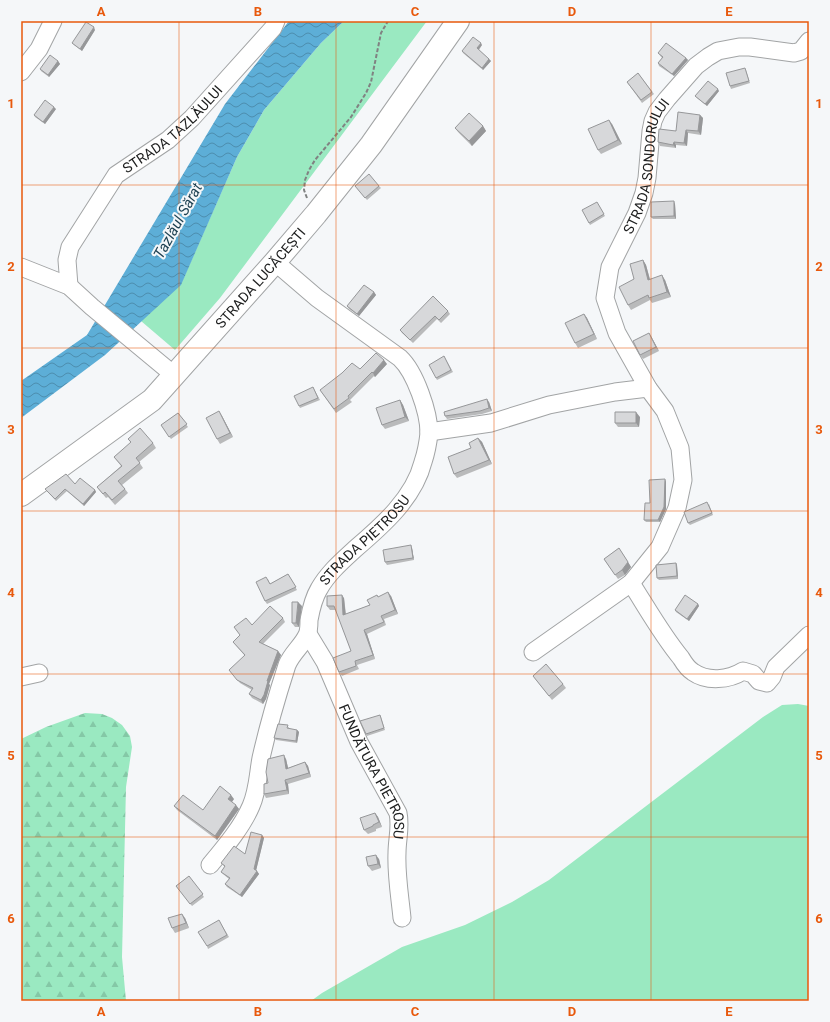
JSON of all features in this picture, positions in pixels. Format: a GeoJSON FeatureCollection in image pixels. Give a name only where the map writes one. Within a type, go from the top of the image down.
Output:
{"type":"FeatureCollection","features":[{"type":"Feature","properties":{"kind":"main road","name":"STRADA LUCĂCEȘTI"},"geometry":{"type":"LineString","coordinates":[[21,495],[152,400],[316,214],[371,145],[458,21]]}},
{"type":"Feature","properties":{"kind":"street"},"geometry":{"type":"LineString","coordinates":[[21,72],[39,49],[54,21]]}},
{"type":"Feature","properties":{"kind":"street","name":"STRADA TAZLĂULUI"},"geometry":{"type":"LineString","coordinates":[[69,286],[67,260],[70,247],[116,176],[168,140],[192,118],[273,28],[276,21]]}},
{"type":"Feature","properties":{"kind":"street","name":"STRADA SONDORULUI"},"geometry":{"type":"LineString","coordinates":[[533,652],[631,583],[660,546],[677,508],[683,480],[680,448],[665,411],[648,388],[616,333],[605,298],[610,267],[637,213],[644,193],[647,178],[650,131],[653,121],[667,99],[691,72],[708,57],[718,51],[739,47],[750,47],[794,53],[801,51],[809,41]]}},
{"type":"Feature","properties":{"kind":"street","name":"STRADA PIETROSU"},"geometry":{"type":"LineString","coordinates":[[275,262],[317,298],[407,364],[420,393],[429,432],[423,464],[419,475],[403,501],[384,522],[324,580],[314,597],[311,606],[308,634]]}},
{"type":"Feature","properties":{"kind":"street"},"geometry":{"type":"LineString","coordinates":[[21,266],[69,286],[174,375]]}},
{"type":"Feature","properties":{"kind":"street"},"geometry":{"type":"LineString","coordinates":[[429,432],[491,423],[549,405],[615,392],[648,388]]}},
{"type":"Feature","properties":{"kind":"street"},"geometry":{"type":"LineString","coordinates":[[631,583],[670,646],[692,672],[702,676],[723,679],[736,676],[743,671],[753,674],[759,680],[766,683],[772,677],[776,667],[809,635]]}},
{"type":"Feature","properties":{"kind":"street"},"geometry":{"type":"LineString","coordinates":[[210,865],[230,840],[252,804],[257,787],[260,763],[266,738],[288,664],[308,634]]}},
{"type":"Feature","properties":{"kind":"street","name":"FUNDĂTURA PIETROSU"},"geometry":{"type":"LineString","coordinates":[[308,634],[325,662],[358,742],[398,813],[400,825],[397,865],[402,918]]}},
{"type":"Feature","properties":{"kind":"street"},"geometry":{"type":"LineString","coordinates":[[21,677],[39,673]]}},
{"type":"Feature","properties":{"kind":"path"},"geometry":{"type":"LineString","coordinates":[[316,214],[304,190],[305,180],[315,160],[351,117],[366,93],[371,82],[381,33],[388,21]]}},
{"type":"Feature","properties":{"kind":"green space"},"geometry":{"type":"Polygon","coordinates":[[[344,21],[427,21],[220,298],[175,350],[141,321],[181,284],[237,157],[264,110],[321,43],[344,21]]]}},
{"type":"Feature","properties":{"kind":"green space"},"geometry":{"type":"Polygon","coordinates":[[[798,704],[809,706],[809,1001],[311,1001],[322,993],[402,947],[465,925],[512,902],[549,880],[763,717],[782,705],[798,704]]]}},
{"type":"Feature","properties":{"kind":"green space"},"geometry":{"type":"Polygon","coordinates":[[[85,713],[102,714],[112,718],[122,725],[130,736],[132,747],[126,787],[122,957],[126,1001],[21,1001],[21,739],[46,727],[85,713]]]}},
{"type":"Feature","properties":{"kind":"water","name":"Tazlăul Sărat"},"geometry":{"type":"Polygon","coordinates":[[[289,21],[344,21],[321,43],[264,110],[237,157],[181,285],[105,355],[21,418],[21,381],[87,335],[225,104],[289,21]]]}},
{"type":"Feature","properties":{"kind":"building"},"geometry":{"type":"Polygon","coordinates":[[[86,22],[94,27],[80,49],[72,43],[86,22]]]}},
{"type":"Feature","properties":{"kind":"building"},"geometry":{"type":"Polygon","coordinates":[[[473,37],[481,43],[477,48],[489,59],[482,68],[462,51],[473,37]]]}},
{"type":"Feature","properties":{"kind":"building"},"geometry":{"type":"Polygon","coordinates":[[[666,43],[686,58],[672,74],[658,63],[663,57],[658,53],[666,43]]]}},
{"type":"Feature","properties":{"kind":"building"},"geometry":{"type":"Polygon","coordinates":[[[50,55],[58,61],[48,75],[40,69],[50,55]]]}},
{"type":"Feature","properties":{"kind":"building"},"geometry":{"type":"Polygon","coordinates":[[[745,68],[749,81],[730,86],[726,73],[745,68]]]}},
{"type":"Feature","properties":{"kind":"building"},"geometry":{"type":"Polygon","coordinates":[[[638,73],[652,92],[641,100],[627,82],[638,73]]]}},
{"type":"Feature","properties":{"kind":"building"},"geometry":{"type":"Polygon","coordinates":[[[708,81],[718,89],[705,104],[695,96],[708,81]]]}},
{"type":"Feature","properties":{"kind":"building"},"geometry":{"type":"Polygon","coordinates":[[[45,100],[54,107],[43,122],[34,115],[45,100]]]}},
{"type":"Feature","properties":{"kind":"building"},"geometry":{"type":"Polygon","coordinates":[[[678,112],[700,115],[698,131],[686,130],[684,143],[674,142],[673,145],[658,142],[659,129],[676,131],[678,112]]]}},
{"type":"Feature","properties":{"kind":"building"},"geometry":{"type":"Polygon","coordinates":[[[469,113],[483,126],[469,141],[455,128],[469,113]]]}},
{"type":"Feature","properties":{"kind":"building"},"geometry":{"type":"Polygon","coordinates":[[[609,120],[618,140],[598,150],[588,129],[609,120]]]}},
{"type":"Feature","properties":{"kind":"building"},"geometry":{"type":"Polygon","coordinates":[[[369,174],[379,186],[365,198],[355,186],[369,174]]]}},
{"type":"Feature","properties":{"kind":"building"},"geometry":{"type":"Polygon","coordinates":[[[674,201],[674,216],[651,217],[651,202],[674,201]]]}},
{"type":"Feature","properties":{"kind":"building"},"geometry":{"type":"Polygon","coordinates":[[[597,202],[604,214],[589,223],[582,210],[597,202]]]}},
{"type":"Feature","properties":{"kind":"building"},"geometry":{"type":"Polygon","coordinates":[[[643,260],[648,280],[662,275],[667,292],[649,298],[648,295],[628,305],[619,287],[634,279],[630,264],[643,260]]]}},
{"type":"Feature","properties":{"kind":"building"},"geometry":{"type":"Polygon","coordinates":[[[364,285],[374,292],[357,314],[347,306],[364,285]]]}},
{"type":"Feature","properties":{"kind":"building"},"geometry":{"type":"Polygon","coordinates":[[[433,296],[448,311],[439,320],[435,316],[410,340],[400,330],[433,296]]]}},
{"type":"Feature","properties":{"kind":"building"},"geometry":{"type":"Polygon","coordinates":[[[584,314],[594,334],[575,343],[565,323],[584,314]]]}},
{"type":"Feature","properties":{"kind":"building"},"geometry":{"type":"Polygon","coordinates":[[[649,333],[656,347],[640,355],[633,341],[649,333]]]}},
{"type":"Feature","properties":{"kind":"building"},"geometry":{"type":"Polygon","coordinates":[[[376,353],[384,360],[373,373],[372,372],[348,396],[349,398],[334,409],[320,390],[352,363],[360,369],[376,353]]]}},
{"type":"Feature","properties":{"kind":"building"},"geometry":{"type":"Polygon","coordinates":[[[444,356],[451,370],[436,378],[429,365],[444,356]]]}},
{"type":"Feature","properties":{"kind":"building"},"geometry":{"type":"Polygon","coordinates":[[[313,387],[318,398],[299,406],[294,396],[313,387]]]}},
{"type":"Feature","properties":{"kind":"building"},"geometry":{"type":"Polygon","coordinates":[[[487,399],[489,408],[480,411],[445,416],[444,412],[487,399]]]}},
{"type":"Feature","properties":{"kind":"building"},"geometry":{"type":"Polygon","coordinates":[[[400,400],[405,417],[382,425],[376,408],[400,400]]]}},
{"type":"Feature","properties":{"kind":"building"},"geometry":{"type":"Polygon","coordinates":[[[219,411],[230,433],[217,439],[206,418],[219,411]]]}},
{"type":"Feature","properties":{"kind":"building"},"geometry":{"type":"Polygon","coordinates":[[[615,412],[636,412],[636,423],[615,423],[615,412]]]}},
{"type":"Feature","properties":{"kind":"building"},"geometry":{"type":"Polygon","coordinates":[[[178,413],[187,424],[169,437],[161,425],[178,413]]]}},
{"type":"Feature","properties":{"kind":"building"},"geometry":{"type":"Polygon","coordinates":[[[140,428],[153,443],[136,458],[140,463],[118,481],[125,489],[112,500],[105,492],[103,494],[97,487],[122,466],[114,457],[131,442],[128,439],[140,428]]]}},
{"type":"Feature","properties":{"kind":"building"},"geometry":{"type":"Polygon","coordinates":[[[478,438],[489,460],[454,474],[448,457],[471,448],[469,443],[478,438]]]}},
{"type":"Feature","properties":{"kind":"building"},"geometry":{"type":"Polygon","coordinates":[[[66,474],[75,484],[80,478],[95,490],[83,504],[65,489],[55,499],[45,489],[66,474]]]}},
{"type":"Feature","properties":{"kind":"building"},"geometry":{"type":"Polygon","coordinates":[[[665,479],[664,507],[658,520],[644,520],[645,503],[650,503],[649,480],[665,479]]]}},
{"type":"Feature","properties":{"kind":"building"},"geometry":{"type":"Polygon","coordinates":[[[707,502],[712,513],[688,523],[684,512],[707,502]]]}},
{"type":"Feature","properties":{"kind":"building"},"geometry":{"type":"Polygon","coordinates":[[[411,545],[413,558],[385,562],[383,550],[411,545]]]}},
{"type":"Feature","properties":{"kind":"building"},"geometry":{"type":"Polygon","coordinates":[[[619,548],[628,562],[622,570],[615,575],[604,559],[619,548]]]}},
{"type":"Feature","properties":{"kind":"building"},"geometry":{"type":"Polygon","coordinates":[[[676,563],[677,576],[657,578],[656,565],[676,563]]]}},
{"type":"Feature","properties":{"kind":"building"},"geometry":{"type":"Polygon","coordinates":[[[288,574],[296,587],[265,601],[256,582],[266,577],[270,584],[288,574]]]}},
{"type":"Feature","properties":{"kind":"building"},"geometry":{"type":"Polygon","coordinates":[[[388,592],[395,610],[381,616],[384,622],[364,630],[373,655],[355,661],[356,666],[339,672],[333,658],[351,651],[334,606],[327,606],[327,596],[342,595],[343,615],[370,605],[367,600],[388,592]]]}},
{"type":"Feature","properties":{"kind":"building"},"geometry":{"type":"Polygon","coordinates":[[[685,595],[698,604],[687,619],[675,610],[685,595]]]}},
{"type":"Feature","properties":{"kind":"building"},"geometry":{"type":"Polygon","coordinates":[[[292,602],[298,602],[296,623],[292,623],[292,602]]]}},
{"type":"Feature","properties":{"kind":"building"},"geometry":{"type":"Polygon","coordinates":[[[270,606],[283,618],[259,642],[278,651],[261,700],[249,694],[253,688],[237,680],[229,670],[245,655],[233,642],[240,635],[234,627],[246,618],[252,625],[270,606]]]}},
{"type":"Feature","properties":{"kind":"building"},"geometry":{"type":"Polygon","coordinates":[[[546,664],[563,684],[549,696],[533,676],[546,664]]]}},
{"type":"Feature","properties":{"kind":"building"},"geometry":{"type":"Polygon","coordinates":[[[380,715],[384,728],[366,734],[360,721],[380,715]]]}},
{"type":"Feature","properties":{"kind":"building"},"geometry":{"type":"Polygon","coordinates":[[[278,724],[288,725],[287,728],[297,730],[296,741],[274,738],[278,724]]]}},
{"type":"Feature","properties":{"kind":"building"},"geometry":{"type":"Polygon","coordinates":[[[284,755],[286,769],[305,762],[309,773],[285,780],[287,790],[264,794],[264,784],[268,783],[266,772],[268,759],[284,755]]]}},
{"type":"Feature","properties":{"kind":"building"},"geometry":{"type":"Polygon","coordinates":[[[220,786],[231,795],[228,799],[236,805],[215,836],[174,806],[183,795],[203,810],[220,786]]]}},
{"type":"Feature","properties":{"kind":"building"},"geometry":{"type":"Polygon","coordinates":[[[375,813],[379,822],[364,830],[360,818],[375,813]]]}},
{"type":"Feature","properties":{"kind":"building"},"geometry":{"type":"Polygon","coordinates":[[[251,832],[262,835],[254,869],[257,871],[240,895],[225,884],[230,878],[221,872],[225,866],[221,863],[234,846],[245,854],[251,832]]]}},
{"type":"Feature","properties":{"kind":"building"},"geometry":{"type":"Polygon","coordinates":[[[376,855],[378,864],[368,866],[366,857],[376,855]]]}},
{"type":"Feature","properties":{"kind":"building"},"geometry":{"type":"Polygon","coordinates":[[[189,876],[203,894],[190,904],[176,886],[189,876]]]}},
{"type":"Feature","properties":{"kind":"building"},"geometry":{"type":"Polygon","coordinates":[[[182,914],[186,923],[172,928],[168,918],[182,914]]]}},
{"type":"Feature","properties":{"kind":"building"},"geometry":{"type":"Polygon","coordinates":[[[219,920],[227,935],[207,946],[198,932],[219,920]]]}}]}
